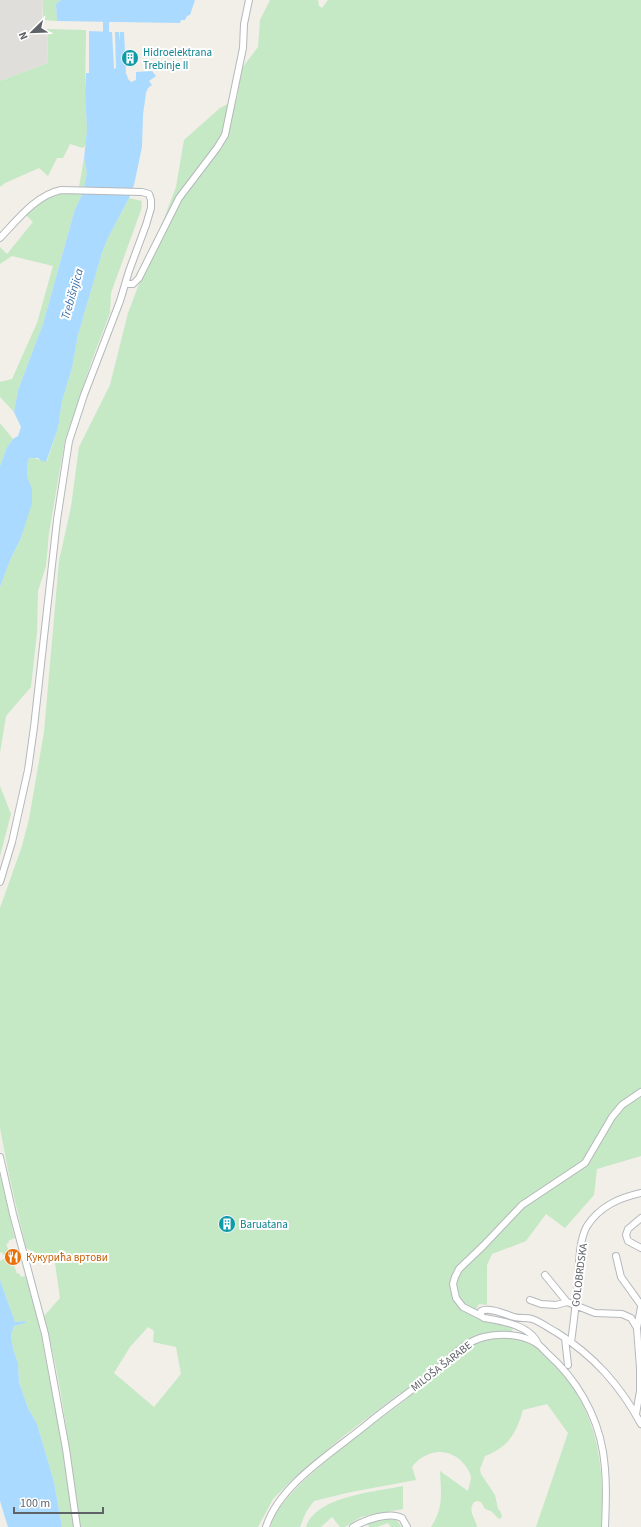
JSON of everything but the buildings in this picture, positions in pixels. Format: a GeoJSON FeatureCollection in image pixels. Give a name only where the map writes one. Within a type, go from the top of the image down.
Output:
{"type":"FeatureCollection","features":[{"type":"Feature","properties":{"kind":"street"},"geometry":{"type":"LineString","coordinates":[[126,284],[133,284],[139,278],[179,198],[217,148],[225,135],[243,48],[244,24],[249,0]]}},
{"type":"Feature","properties":{"kind":"street"},"geometry":{"type":"LineString","coordinates":[[0,238],[24,213],[50,192],[72,190],[142,192],[150,194],[151,208],[146,225],[129,271],[126,284],[84,395],[69,441],[57,520],[28,770],[12,842],[0,882]]}},
{"type":"Feature","properties":{"kind":"street"},"geometry":{"type":"LineString","coordinates":[[538,1344],[536,1339],[526,1330],[508,1323],[481,1316],[463,1307],[456,1298],[454,1284],[455,1277],[459,1270],[484,1246],[522,1204],[585,1163],[612,1117],[622,1105],[641,1092]]}},
{"type":"Feature","properties":{"kind":"street"},"geometry":{"type":"LineString","coordinates":[[0,1156],[13,1214],[45,1334],[67,1457],[77,1527]]}},
{"type":"Feature","properties":{"kind":"street","name":"GOLOBRDSKA"},"geometry":{"type":"LineString","coordinates":[[571,1342],[580,1253],[587,1227],[598,1213],[612,1203],[641,1193]]}},
{"type":"Feature","properties":{"kind":"street"},"geometry":{"type":"LineString","coordinates":[[641,1218],[628,1229],[626,1235],[628,1241],[641,1248]]}},
{"type":"Feature","properties":{"kind":"street"},"geometry":{"type":"LineString","coordinates":[[616,1256],[621,1277],[641,1306],[637,1328],[640,1391],[636,1414]]}},
{"type":"Feature","properties":{"kind":"street"},"geometry":{"type":"LineString","coordinates":[[545,1275],[567,1302]]}},
{"type":"Feature","properties":{"kind":"street"},"geometry":{"type":"LineString","coordinates":[[530,1300],[541,1304],[556,1305],[567,1302],[594,1313],[622,1314],[631,1318],[637,1328]]}},
{"type":"Feature","properties":{"kind":"street"},"geometry":{"type":"LineString","coordinates":[[481,1316],[481,1310],[486,1309],[516,1318],[531,1319],[571,1342],[589,1356],[607,1374],[636,1414],[641,1424]]}},
{"type":"Feature","properties":{"kind":"street","name":"MILOŠA ŠARABE"},"geometry":{"type":"LineString","coordinates":[[266,1527],[278,1504],[296,1482],[385,1409],[427,1378],[459,1349],[473,1340],[499,1334],[522,1337],[538,1344],[564,1371],[586,1402],[603,1450],[606,1472],[605,1527]]}},
{"type":"Feature","properties":{"kind":"street"},"geometry":{"type":"LineString","coordinates":[[565,1338],[568,1365]]}},
{"type":"Feature","properties":{"kind":"street"},"geometry":{"type":"LineString","coordinates":[[353,1527],[363,1521],[391,1515],[402,1518],[407,1527]]}},
{"type":"Feature","properties":{"kind":"shaded area"},"geometry":{"type":"Polygon","coordinates":[[[0,0],[43,0],[42,24],[47,37],[48,63],[0,81],[0,0]]]}},
{"type":"Feature","properties":{"kind":"green space"},"geometry":{"type":"Polygon","coordinates":[[[43,0],[61,0],[56,4],[57,21],[43,20],[43,0]]]}},
{"type":"Feature","properties":{"kind":"green space"},"geometry":{"type":"Polygon","coordinates":[[[270,0],[318,0],[319,6],[322,8],[328,0],[641,0],[641,1091],[622,1104],[585,1162],[537,1192],[465,1263],[453,1284],[462,1308],[513,1327],[512,1333],[491,1333],[517,1339],[536,1347],[543,1352],[559,1369],[583,1405],[591,1424],[600,1463],[602,1484],[601,1527],[536,1527],[568,1433],[547,1404],[523,1410],[510,1439],[500,1448],[485,1456],[480,1469],[481,1474],[495,1495],[498,1509],[502,1516],[499,1519],[491,1511],[485,1509],[481,1502],[477,1501],[474,1502],[471,1509],[477,1527],[431,1527],[438,1513],[441,1500],[440,1471],[468,1491],[471,1479],[467,1468],[457,1458],[451,1454],[437,1452],[423,1457],[412,1467],[416,1480],[351,1492],[314,1501],[306,1512],[300,1527],[271,1527],[277,1512],[309,1476],[408,1398],[400,1393],[341,1438],[292,1480],[273,1499],[258,1527],[79,1527],[61,1395],[51,1342],[44,1316],[60,1298],[55,1263],[26,1248],[0,1128],[0,908],[22,846],[29,819],[44,732],[59,561],[71,507],[79,447],[110,385],[128,313],[176,187],[184,140],[220,108],[237,99],[242,68],[258,47],[260,20],[270,0]],[[148,1327],[130,1347],[114,1373],[154,1407],[181,1374],[176,1347],[153,1342],[154,1331],[148,1327]]]}},
{"type":"Feature","properties":{"kind":"green space"},"geometry":{"type":"Polygon","coordinates":[[[47,29],[86,30],[86,144],[83,148],[70,144],[63,158],[57,158],[48,176],[39,168],[5,183],[0,187],[0,81],[48,63],[47,29]]]}},
{"type":"Feature","properties":{"kind":"green space"},"geometry":{"type":"Polygon","coordinates":[[[84,158],[87,173],[82,195],[75,209],[43,324],[18,390],[14,412],[0,397],[0,382],[12,379],[37,323],[53,266],[12,256],[0,264],[0,247],[7,254],[33,222],[24,213],[50,192],[78,193],[84,158]]]}},
{"type":"Feature","properties":{"kind":"green space"},"geometry":{"type":"Polygon","coordinates":[[[129,198],[142,201],[141,210],[111,293],[110,313],[92,360],[65,440],[49,533],[46,566],[38,591],[37,632],[31,687],[6,716],[0,753],[0,587],[11,558],[21,538],[24,525],[32,489],[27,476],[27,466],[29,458],[47,461],[58,428],[62,401],[72,368],[78,335],[102,253],[108,238],[129,198]]]}},
{"type":"Feature","properties":{"kind":"green space"},"geometry":{"type":"Polygon","coordinates":[[[0,423],[13,439],[7,447],[0,466],[0,423]]]}},
{"type":"Feature","properties":{"kind":"green space"},"geometry":{"type":"Polygon","coordinates":[[[0,786],[11,814],[0,856],[0,786]]]}},
{"type":"Feature","properties":{"kind":"green space"},"geometry":{"type":"Polygon","coordinates":[[[641,1093],[641,1156],[597,1169],[594,1195],[565,1228],[546,1214],[526,1241],[492,1254],[487,1265],[487,1305],[479,1304],[475,1311],[464,1306],[454,1289],[460,1270],[522,1205],[586,1163],[612,1117],[641,1093]]]}},
{"type":"Feature","properties":{"kind":"green space"},"geometry":{"type":"Polygon","coordinates":[[[0,1175],[17,1244],[15,1238],[8,1241],[9,1243],[6,1244],[9,1251],[3,1255],[2,1252],[0,1253],[0,1175]]]}},
{"type":"Feature","properties":{"kind":"green space"},"geometry":{"type":"Polygon","coordinates":[[[7,1257],[8,1260],[10,1259],[12,1263],[13,1262],[17,1274],[19,1273],[21,1277],[25,1276],[19,1257],[36,1309],[57,1418],[75,1527],[62,1527],[54,1482],[37,1424],[28,1408],[19,1382],[18,1363],[13,1349],[11,1335],[14,1326],[26,1323],[25,1321],[15,1322],[0,1280],[0,1261],[7,1257]]]}},
{"type":"Feature","properties":{"kind":"green space"},"geometry":{"type":"Polygon","coordinates":[[[403,1486],[403,1509],[361,1517],[345,1527],[340,1527],[332,1517],[321,1527],[306,1527],[312,1517],[321,1508],[334,1502],[363,1493],[403,1486]]]}},
{"type":"Feature","properties":{"kind":"green space"},"geometry":{"type":"Polygon","coordinates":[[[385,1518],[396,1520],[402,1527],[391,1527],[388,1523],[377,1527],[369,1527],[368,1524],[385,1518]]]}},
{"type":"Feature","properties":{"kind":"water"},"geometry":{"type":"Polygon","coordinates":[[[61,0],[195,0],[190,15],[187,16],[185,20],[181,20],[180,23],[57,21],[56,4],[61,0]]]}},
{"type":"Feature","properties":{"kind":"water","name":"Trebišnjica"},"geometry":{"type":"Polygon","coordinates":[[[89,31],[112,32],[114,69],[116,68],[115,32],[119,32],[120,41],[120,32],[124,32],[126,74],[131,82],[136,80],[136,72],[152,71],[156,76],[149,81],[152,85],[148,88],[146,93],[143,115],[142,147],[134,185],[102,253],[78,335],[72,368],[62,401],[58,428],[46,462],[38,458],[29,458],[27,476],[32,489],[32,503],[21,538],[11,558],[0,587],[0,466],[7,447],[13,439],[18,436],[21,427],[14,412],[18,390],[43,324],[75,209],[82,195],[87,173],[84,158],[87,130],[85,93],[86,73],[89,73],[89,31]]]}},
{"type":"Feature","properties":{"kind":"water"},"geometry":{"type":"Polygon","coordinates":[[[0,1280],[15,1322],[25,1321],[26,1323],[14,1326],[11,1335],[13,1349],[18,1363],[19,1382],[28,1408],[37,1424],[54,1482],[62,1527],[8,1527],[0,1501],[0,1280]]]}},
{"type":"Feature","properties":{"kind":"waterway"},"geometry":{"type":"LineString","coordinates":[[106,38],[106,22],[110,16]]}},
{"type":"Feature","properties":{"kind":"place","name":"Hidroelektrana Trebinje II"},"geometry":{"type":"Point","coordinates":[130,58]}},
{"type":"Feature","properties":{"kind":"place","name":"Baruatana"},"geometry":{"type":"Point","coordinates":[227,1224]}},
{"type":"Feature","properties":{"kind":"place","name":"Кукурића вртови"},"geometry":{"type":"Point","coordinates":[13,1257]}}]}
